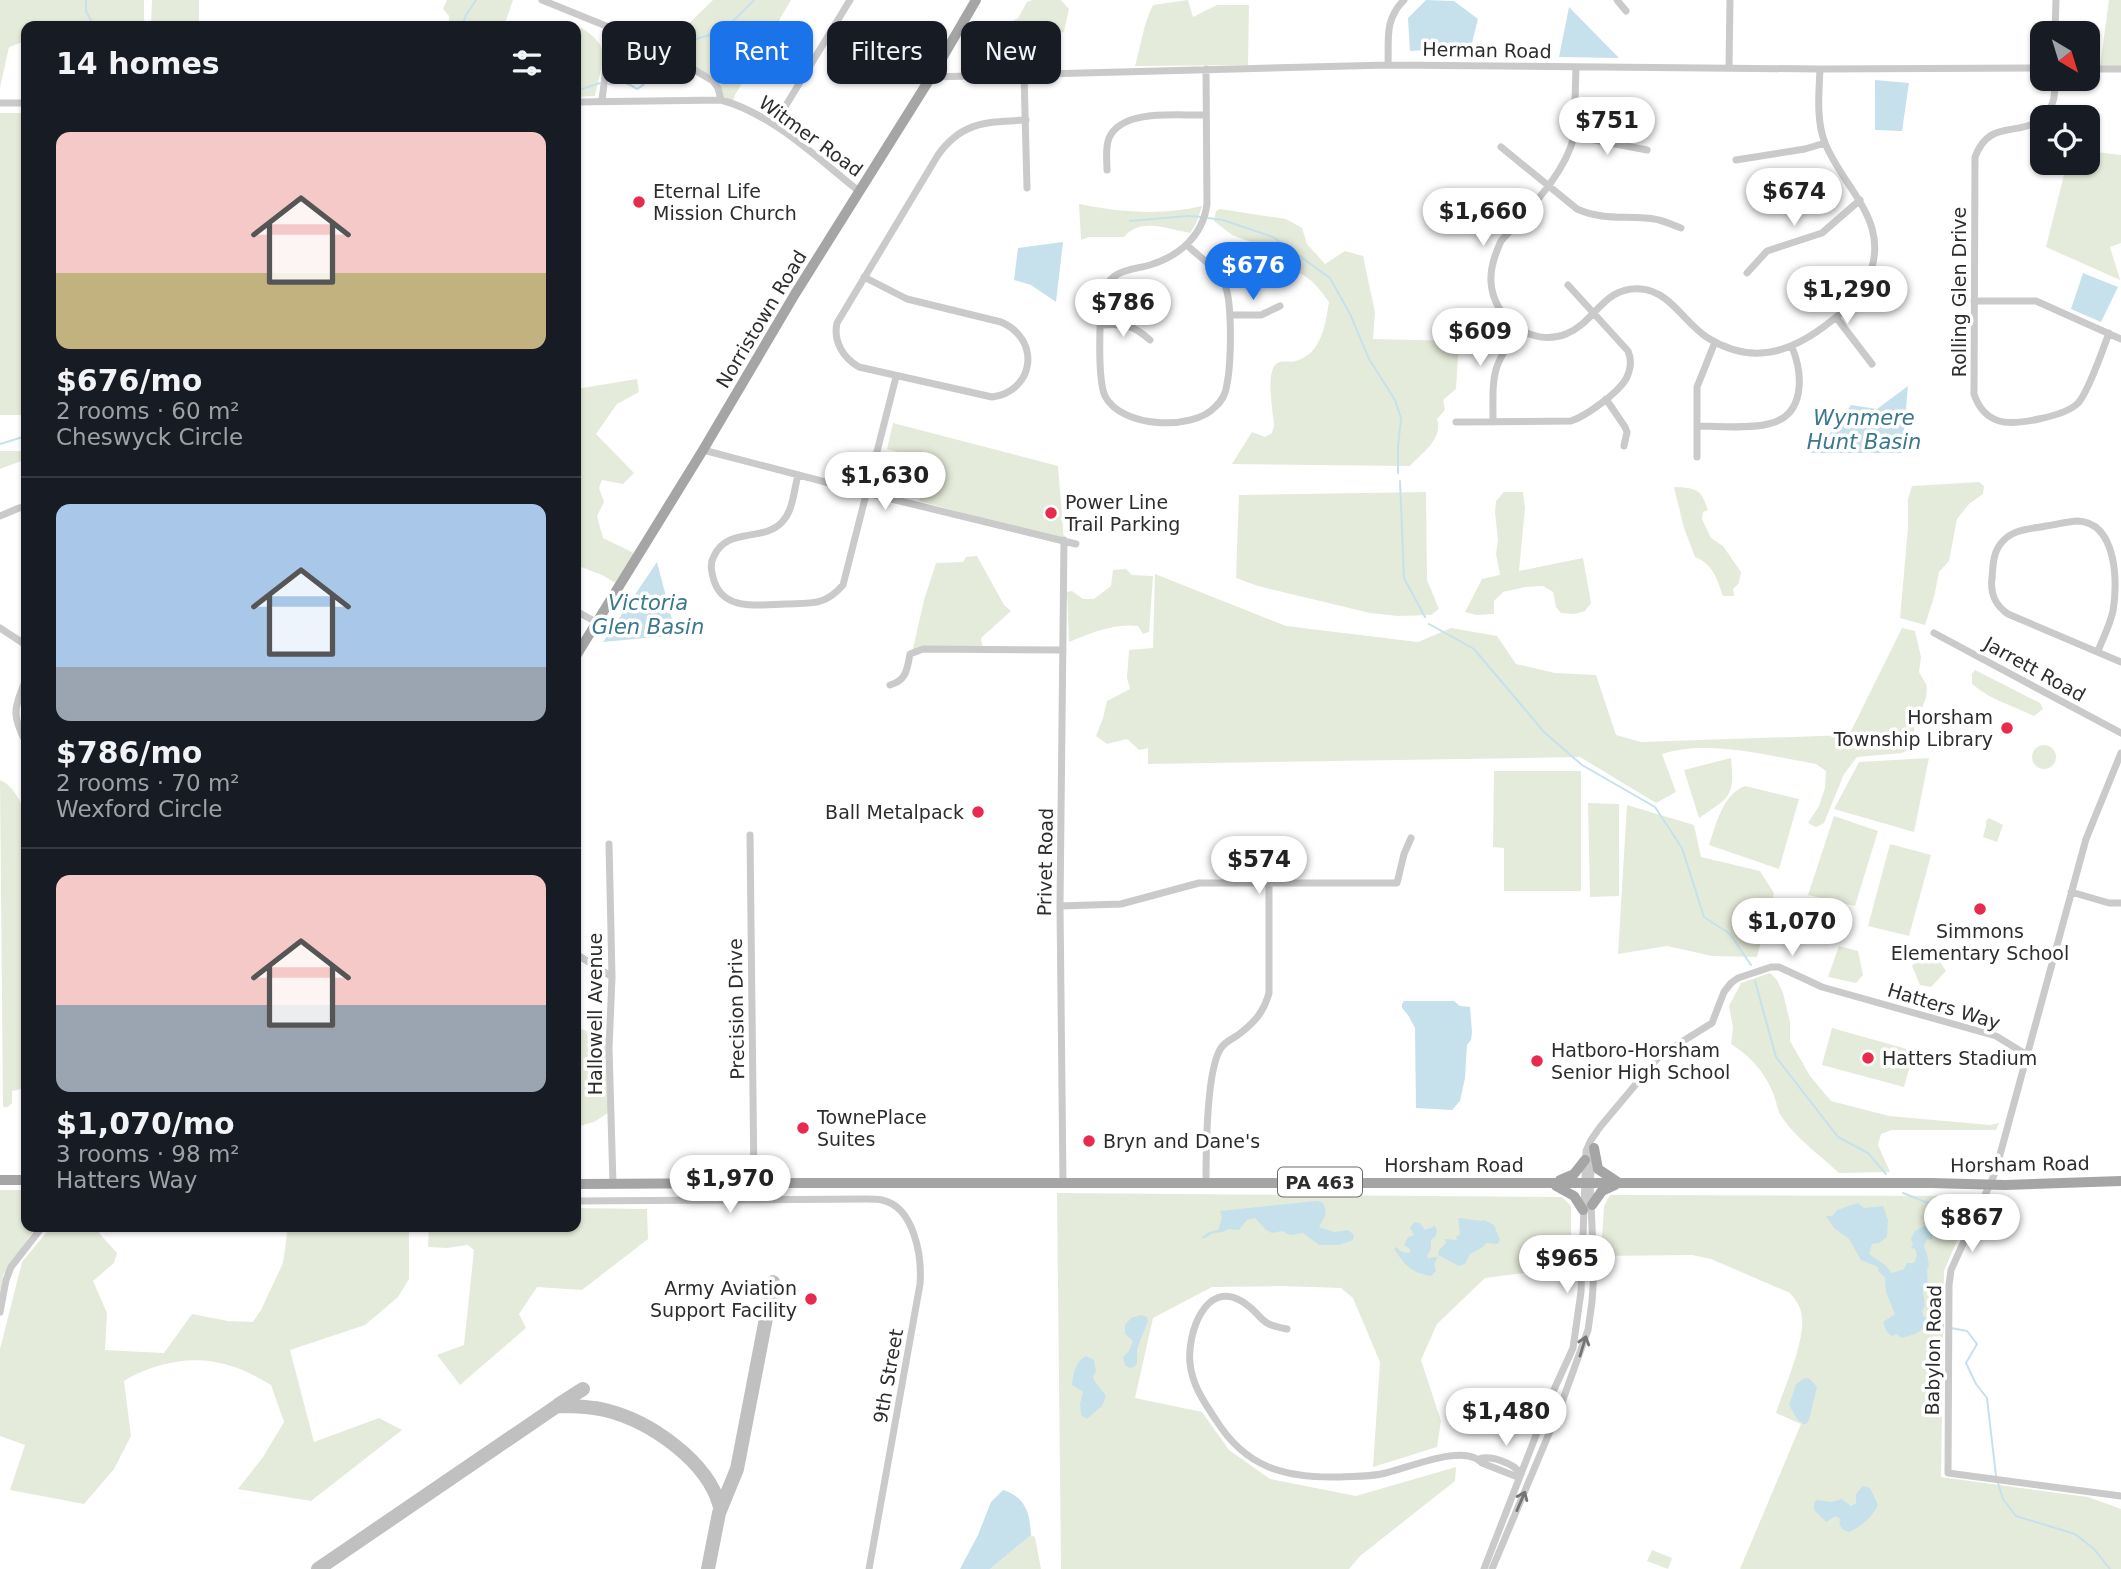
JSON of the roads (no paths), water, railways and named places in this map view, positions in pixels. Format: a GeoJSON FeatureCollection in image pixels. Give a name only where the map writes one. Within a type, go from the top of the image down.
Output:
{"type":"FeatureCollection","features":[{"type":"Feature","properties":{"kind":"main road","name":"Norristown Road"},"geometry":{"type":"LineString","coordinates":[[947,50],[976,0]]}},
{"type":"Feature","properties":{"kind":"main road","name":"Norristown Road"},"geometry":{"type":"LineString","coordinates":[[581,648],[795,294],[927,84]]}},
{"type":"Feature","properties":{"kind":"main road"},"geometry":{"type":"LineString","coordinates":[[1594,1148],[1598,1169],[1619,1183]]}},
{"type":"Feature","properties":{"kind":"main road"},"geometry":{"type":"LineString","coordinates":[[1549,1183],[1574,1174],[1585,1160]]}},
{"type":"Feature","properties":{"kind":"main road"},"geometry":{"type":"LineString","coordinates":[[0,1180],[21,1180]]}},
{"type":"Feature","properties":{"kind":"main road","name":"Horsham Road"},"geometry":{"type":"LineString","coordinates":[[581,1184],[1989,1184],[2121,1181]]}},
{"type":"Feature","properties":{"kind":"main road"},"geometry":{"type":"LineString","coordinates":[[1549,1183],[1570,1192],[1588,1208],[1604,1189],[1619,1183]]}},
{"type":"Feature","properties":{"kind":"street"},"geometry":{"type":"LineString","coordinates":[[542,0],[602,24]]}},
{"type":"Feature","properties":{"kind":"street"},"geometry":{"type":"LineString","coordinates":[[774,125],[849,0]]}},
{"type":"Feature","properties":{"kind":"street"},"geometry":{"type":"LineString","coordinates":[[1388,65],[1391,18],[1404,0]]}},
{"type":"Feature","properties":{"kind":"street"},"geometry":{"type":"LineString","coordinates":[[1617,0],[1626,11]]}},
{"type":"Feature","properties":{"kind":"street"},"geometry":{"type":"LineString","coordinates":[[1729,67],[1730,0]]}},
{"type":"Feature","properties":{"kind":"street"},"geometry":{"type":"LineString","coordinates":[[2055,21],[2056,0]]}},
{"type":"Feature","properties":{"kind":"street","name":"Herman Road"},"geometry":{"type":"LineString","coordinates":[[1061,73],[1388,65],[2030,68]]}},
{"type":"Feature","properties":{"kind":"street"},"geometry":{"type":"LineString","coordinates":[[1576,67],[1574,136],[1560,170],[1501,241],[1493,261],[1491,282],[1495,300],[1504,315],[1519,330],[1538,337],[1560,336],[1577,328],[1615,293],[1629,289],[1648,289],[1660,295],[1715,342],[1754,353],[1792,347],[1813,335],[1858,296],[1867,280],[1873,260],[1873,232],[1860,200],[1837,167],[1825,143],[1820,119],[1820,69]]}},
{"type":"Feature","properties":{"kind":"street"},"geometry":{"type":"LineString","coordinates":[[1187,245],[1216,271],[1228,292],[1228,378],[1224,396],[1209,413],[1188,421],[1142,421],[1127,416],[1112,405],[1101,385],[1102,295],[1106,285],[1119,273],[1160,262],[1187,245],[1204,218],[1207,204],[1206,69]]}},
{"type":"Feature","properties":{"kind":"street"},"geometry":{"type":"LineString","coordinates":[[2100,69],[2121,69]]}},
{"type":"Feature","properties":{"kind":"street"},"geometry":{"type":"LineString","coordinates":[[696,70],[718,88],[721,100]]}},
{"type":"Feature","properties":{"kind":"street"},"geometry":{"type":"LineString","coordinates":[[602,100],[604,84]]}},
{"type":"Feature","properties":{"kind":"street"},"geometry":{"type":"LineString","coordinates":[[1024,84],[1027,188]]}},
{"type":"Feature","properties":{"kind":"street","name":"Witmer Road"},"geometry":{"type":"LineString","coordinates":[[581,102],[721,100],[749,110],[774,125],[860,192]]}},
{"type":"Feature","properties":{"kind":"street"},"geometry":{"type":"LineString","coordinates":[[0,103],[21,103]]}},
{"type":"Feature","properties":{"kind":"street"},"geometry":{"type":"LineString","coordinates":[[1107,170],[1108,140],[1123,122],[1138,117],[1206,115]]}},
{"type":"Feature","properties":{"kind":"street"},"geometry":{"type":"LineString","coordinates":[[864,277],[907,299],[1010,326],[1022,336],[1027,353],[1027,371],[1012,391],[992,397],[897,377],[854,364],[843,353],[836,338],[837,323],[864,277],[938,155],[950,140],[966,129],[985,122],[1026,120]]}},
{"type":"Feature","properties":{"kind":"street","name":"Rolling Glen Drive"},"geometry":{"type":"LineString","coordinates":[[2030,124],[1992,135],[1983,142],[1975,158],[1974,394],[1978,405],[1984,413],[2002,422],[2056,415],[2074,407],[2082,398],[2109,333]]}},
{"type":"Feature","properties":{"kind":"street"},"geometry":{"type":"LineString","coordinates":[[1574,136],[1647,150]]}},
{"type":"Feature","properties":{"kind":"street"},"geometry":{"type":"LineString","coordinates":[[1736,160],[1805,149],[1825,143]]}},
{"type":"Feature","properties":{"kind":"street"},"geometry":{"type":"LineString","coordinates":[[1501,147],[1577,209],[1608,218],[1658,219],[1681,228]]}},
{"type":"Feature","properties":{"kind":"street"},"geometry":{"type":"LineString","coordinates":[[1747,273],[1768,251],[1822,233],[1860,200]]}},
{"type":"Feature","properties":{"kind":"street"},"geometry":{"type":"LineString","coordinates":[[1457,422],[1571,421],[1586,414],[1626,379],[1631,357],[1626,347],[1592,314],[1568,285]]}},
{"type":"Feature","properties":{"kind":"street"},"geometry":{"type":"LineString","coordinates":[[1974,301],[2036,301],[2121,338]]}},
{"type":"Feature","properties":{"kind":"street"},"geometry":{"type":"LineString","coordinates":[[1230,315],[1261,315],[1280,306]]}},
{"type":"Feature","properties":{"kind":"street"},"geometry":{"type":"LineString","coordinates":[[1836,317],[1872,364]]}},
{"type":"Feature","properties":{"kind":"street"},"geometry":{"type":"LineString","coordinates":[[1102,324],[1129,326],[1150,340]]}},
{"type":"Feature","properties":{"kind":"street"},"geometry":{"type":"LineString","coordinates":[[1493,422],[1494,369],[1519,330]]}},
{"type":"Feature","properties":{"kind":"street"},"geometry":{"type":"LineString","coordinates":[[1698,457],[1697,387],[1715,342]]}},
{"type":"Feature","properties":{"kind":"street"},"geometry":{"type":"LineString","coordinates":[[1697,426],[1764,425],[1787,414],[1799,391],[1800,369],[1792,347]]}},
{"type":"Feature","properties":{"kind":"street"},"geometry":{"type":"LineString","coordinates":[[798,475],[788,513],[782,522],[767,533],[736,536],[715,553],[711,566],[714,580],[724,597],[737,604],[819,603],[831,597],[843,585],[897,377]]}},
{"type":"Feature","properties":{"kind":"street"},"geometry":{"type":"LineString","coordinates":[[1605,399],[1625,427],[1627,432],[1624,446]]}},
{"type":"Feature","properties":{"kind":"street"},"geometry":{"type":"LineString","coordinates":[[703,450],[1076,544]]}},
{"type":"Feature","properties":{"kind":"street"},"geometry":{"type":"LineString","coordinates":[[0,516],[21,508]]}},
{"type":"Feature","properties":{"kind":"street"},"geometry":{"type":"LineString","coordinates":[[2098,651],[2111,617],[2115,594],[2110,548],[2103,533],[2079,521],[2019,531],[2003,540],[1994,557],[1991,587],[2000,608],[2008,614],[2121,662]]}},
{"type":"Feature","properties":{"kind":"street","name":"Privet Road"},"geometry":{"type":"LineString","coordinates":[[1063,1183],[1060,906],[1064,540]]}},
{"type":"Feature","properties":{"kind":"street"},"geometry":{"type":"LineString","coordinates":[[581,614],[596,622]]}},
{"type":"Feature","properties":{"kind":"street"},"geometry":{"type":"LineString","coordinates":[[0,628],[21,642]]}},
{"type":"Feature","properties":{"kind":"street","name":"Jarrett Road"},"geometry":{"type":"LineString","coordinates":[[1934,633],[2121,733]]}},
{"type":"Feature","properties":{"kind":"street"},"geometry":{"type":"LineString","coordinates":[[890,685],[904,677],[910,654],[923,649],[1063,650]]}},
{"type":"Feature","properties":{"kind":"street"},"geometry":{"type":"LineString","coordinates":[[21,692],[15,707],[15,718],[21,732]]}},
{"type":"Feature","properties":{"kind":"street","name":"Babylon Road"},"geometry":{"type":"LineString","coordinates":[[2121,753],[2086,839],[1994,1173],[1951,1270],[1948,1473],[2121,1496]]}},
{"type":"Feature","properties":{"kind":"street","name":"Precision Drive"},"geometry":{"type":"LineString","coordinates":[[750,835],[754,1183]]}},
{"type":"Feature","properties":{"kind":"street"},"geometry":{"type":"LineString","coordinates":[[1060,906],[1121,904],[1199,883],[1397,883],[1411,838]]}},
{"type":"Feature","properties":{"kind":"street","name":"Hallowell Avenue"},"geometry":{"type":"LineString","coordinates":[[609,844],[612,977],[609,1048],[613,1184]]}},
{"type":"Feature","properties":{"kind":"street"},"geometry":{"type":"LineString","coordinates":[[1206,1182],[1206,1133],[1214,1061],[1226,1043],[1255,1022],[1266,1006],[1269,993],[1269,882]]}},
{"type":"Feature","properties":{"kind":"street"},"geometry":{"type":"LineString","coordinates":[[2071,892],[2109,903],[2121,903]]}},
{"type":"Feature","properties":{"kind":"street"},"geometry":{"type":"LineString","coordinates":[[581,957],[612,977]]}},
{"type":"Feature","properties":{"kind":"street","name":"Hatters Way"},"geometry":{"type":"LineString","coordinates":[[1587,1183],[1585,1160],[1589,1145],[1600,1127],[1664,1052],[1712,1023],[1724,992],[1731,983],[1764,968],[1779,967],[1822,987],[1996,1036],[2028,1055]]}},
{"type":"Feature","properties":{"kind":"street"},"geometry":{"type":"LineString","coordinates":[[1492,1569],[1586,1338],[1592,1302],[1587,1183],[1595,1137]]}},
{"type":"Feature","properties":{"kind":"street","name":"9th Street"},"geometry":{"type":"LineString","coordinates":[[581,1200],[884,1200],[908,1221],[917,1243],[921,1267],[919,1293],[869,1569]]}},
{"type":"Feature","properties":{"kind":"street"},"geometry":{"type":"LineString","coordinates":[[1485,1569],[1573,1348],[1588,1208]]}},
{"type":"Feature","properties":{"kind":"street"},"geometry":{"type":"LineString","coordinates":[[0,1312],[11,1267],[39,1232]]}},
{"type":"Feature","properties":{"kind":"street"},"geometry":{"type":"LineString","coordinates":[[1287,1329],[1264,1323],[1244,1302],[1232,1297],[1209,1303],[1193,1327],[1190,1357],[1196,1389],[1223,1432],[1238,1450],[1259,1464],[1283,1474],[1334,1477],[1379,1475],[1444,1457],[1470,1456],[1479,1459],[1485,1457],[1500,1466],[1518,1468],[1521,1474]]}},
{"type":"Feature","properties":{"kind":"street"},"geometry":{"type":"LineString","coordinates":[[1500,1466],[1528,1456]]}},
{"type":"Feature","properties":{"kind":"street"},"geometry":{"type":"LineString","coordinates":[[1500,1466],[1515,1488]]}},
{"type":"Feature","properties":{"kind":"water"},"geometry":{"type":"Polygon","coordinates":[[[1426,0],[1454,1],[1478,19],[1471,47],[1410,51],[1408,18],[1426,0]]]}},
{"type":"Feature","properties":{"kind":"water"},"geometry":{"type":"Polygon","coordinates":[[[1569,7],[1619,58],[1559,57],[1569,7]]]}},
{"type":"Feature","properties":{"kind":"water"},"geometry":{"type":"Polygon","coordinates":[[[1875,80],[1909,83],[1902,131],[1875,130],[1875,80]]]}},
{"type":"Feature","properties":{"kind":"water"},"geometry":{"type":"Polygon","coordinates":[[[1063,242],[1056,302],[1031,285],[1014,280],[1018,248],[1063,242]]]}},
{"type":"Feature","properties":{"kind":"water"},"geometry":{"type":"Polygon","coordinates":[[[2083,273],[2118,287],[2101,322],[2071,309],[2083,273]]]}},
{"type":"Feature","properties":{"kind":"water","name":"Wynmere Hunt Basin"},"geometry":{"type":"Polygon","coordinates":[[[1908,386],[1902,453],[1811,453],[1834,429],[1851,405],[1877,409],[1908,386]]]}},
{"type":"Feature","properties":{"kind":"water","name":"Victoria Glen Basin"},"geometry":{"type":"Polygon","coordinates":[[[657,562],[676,635],[603,642],[657,562]]]}},
{"type":"Feature","properties":{"kind":"water"},"geometry":{"type":"Polygon","coordinates":[[[1404,1001],[1454,1001],[1460,1006],[1470,1007],[1472,1032],[1467,1045],[1465,1078],[1460,1101],[1452,1110],[1416,1108],[1415,1028],[1402,1008],[1404,1001]]]}},
{"type":"Feature","properties":{"kind":"water"},"geometry":{"type":"Polygon","coordinates":[[[1322,1202],[1325,1209],[1319,1227],[1334,1232],[1348,1230],[1354,1235],[1353,1240],[1339,1245],[1319,1245],[1303,1233],[1272,1233],[1255,1218],[1247,1220],[1239,1230],[1228,1229],[1201,1238],[1218,1230],[1222,1218],[1220,1211],[1322,1202]]]}},
{"type":"Feature","properties":{"kind":"water"},"geometry":{"type":"Polygon","coordinates":[[[1858,1203],[1864,1208],[1883,1206],[1888,1220],[1887,1237],[1872,1244],[1869,1254],[1892,1273],[1904,1269],[1907,1263],[1914,1263],[1917,1256],[1915,1249],[1911,1248],[1911,1239],[1915,1231],[1924,1226],[1930,1228],[1933,1238],[1927,1239],[1924,1247],[1929,1266],[1928,1285],[1923,1291],[1925,1306],[1922,1311],[1926,1319],[1944,1323],[1944,1333],[1925,1328],[1902,1338],[1896,1334],[1892,1336],[1886,1331],[1883,1322],[1895,1314],[1886,1292],[1885,1277],[1878,1267],[1861,1260],[1849,1239],[1834,1228],[1826,1216],[1832,1216],[1837,1210],[1858,1203]]]}},
{"type":"Feature","properties":{"kind":"water"},"geometry":{"type":"Polygon","coordinates":[[[1460,1218],[1484,1220],[1494,1225],[1500,1240],[1498,1244],[1486,1243],[1470,1254],[1465,1264],[1459,1266],[1438,1255],[1446,1243],[1445,1239],[1457,1240],[1456,1237],[1460,1234],[1460,1218]]]}},
{"type":"Feature","properties":{"kind":"water"},"geometry":{"type":"Polygon","coordinates":[[[1414,1222],[1420,1223],[1425,1230],[1435,1226],[1436,1228],[1427,1256],[1438,1257],[1434,1264],[1436,1271],[1431,1276],[1409,1267],[1394,1249],[1396,1247],[1402,1252],[1410,1253],[1410,1249],[1404,1245],[1408,1237],[1414,1235],[1410,1228],[1414,1222]]]}},
{"type":"Feature","properties":{"kind":"water"},"geometry":{"type":"Polygon","coordinates":[[[1141,1315],[1147,1317],[1148,1321],[1137,1349],[1137,1364],[1129,1368],[1123,1357],[1133,1341],[1125,1334],[1125,1325],[1131,1318],[1141,1315]]]}},
{"type":"Feature","properties":{"kind":"water"},"geometry":{"type":"Polygon","coordinates":[[[1086,1356],[1094,1360],[1094,1380],[1106,1396],[1102,1406],[1087,1419],[1081,1415],[1083,1392],[1072,1385],[1077,1364],[1086,1356]]]}},
{"type":"Feature","properties":{"kind":"water"},"geometry":{"type":"Polygon","coordinates":[[[1805,1378],[1810,1379],[1817,1387],[1809,1420],[1803,1424],[1789,1405],[1796,1384],[1805,1378]]]}},
{"type":"Feature","properties":{"kind":"water"},"geometry":{"type":"Polygon","coordinates":[[[1863,1486],[1870,1488],[1878,1505],[1866,1521],[1849,1532],[1841,1527],[1840,1519],[1836,1516],[1826,1522],[1814,1510],[1817,1500],[1831,1502],[1842,1499],[1851,1506],[1856,1503],[1856,1494],[1863,1486]]]}},
{"type":"Feature","properties":{"kind":"water"},"geometry":{"type":"Polygon","coordinates":[[[1003,1490],[1022,1502],[1031,1535],[990,1569],[960,1569],[991,1502],[1003,1490]]]}},
{"type":"Feature","properties":{"kind":"waterway"},"geometry":{"type":"LineString","coordinates":[[86,0],[86,11],[91,21]]}},
{"type":"Feature","properties":{"kind":"waterway"},"geometry":{"type":"LineString","coordinates":[[464,21],[476,0]]}},
{"type":"Feature","properties":{"kind":"waterway"},"geometry":{"type":"LineString","coordinates":[[696,39],[723,31],[754,0]]}},
{"type":"Feature","properties":{"kind":"waterway"},"geometry":{"type":"LineString","coordinates":[[581,89],[600,83]]}},
{"type":"Feature","properties":{"kind":"waterway"},"geometry":{"type":"LineString","coordinates":[[627,84],[637,89],[643,84]]}},
{"type":"Feature","properties":{"kind":"waterway"},"geometry":{"type":"LineString","coordinates":[[1130,221],[1202,217]]}},
{"type":"Feature","properties":{"kind":"waterway"},"geometry":{"type":"LineString","coordinates":[[1208,218],[1223,220],[1273,237],[1330,278],[1350,314],[1369,359],[1395,400],[1401,418],[1398,473]]}},
{"type":"Feature","properties":{"kind":"waterway"},"geometry":{"type":"LineString","coordinates":[[0,444],[21,438]]}},
{"type":"Feature","properties":{"kind":"waterway"},"geometry":{"type":"LineString","coordinates":[[1400,481],[1404,578],[1425,617]]}},
{"type":"Feature","properties":{"kind":"waterway"},"geometry":{"type":"LineString","coordinates":[[1429,624],[1474,649],[1544,732],[1582,765],[1655,807],[1682,848],[1704,917],[1730,934],[1751,965]]}},
{"type":"Feature","properties":{"kind":"waterway"},"geometry":{"type":"LineString","coordinates":[[1755,981],[1776,1057],[1838,1137],[1868,1153],[1886,1174]]}},
{"type":"Feature","properties":{"kind":"waterway"},"geometry":{"type":"LineString","coordinates":[[1903,1193],[1933,1205],[1927,1226]]}},
{"type":"Feature","properties":{"kind":"waterway"},"geometry":{"type":"LineString","coordinates":[[1951,1328],[1967,1331],[1977,1344],[1966,1363],[1976,1384],[1987,1398],[1996,1476]]}},
{"type":"Feature","properties":{"kind":"waterway"},"geometry":{"type":"LineString","coordinates":[[1998,1483],[2003,1499],[2016,1516],[2075,1534],[2094,1549],[2110,1569]]}},
{"type":"Feature","properties":{"kind":"place","name":"Eternal Life Mission Church"},"geometry":{"type":"Point","coordinates":[639,202]}},
{"type":"Feature","properties":{"kind":"place","name":"Power Line Trail Parking"},"geometry":{"type":"Point","coordinates":[1051,513]}},
{"type":"Feature","properties":{"kind":"place","name":"Horsham Township Library"},"geometry":{"type":"Point","coordinates":[2007,728]}},
{"type":"Feature","properties":{"kind":"place","name":"Ball Metalpack"},"geometry":{"type":"Point","coordinates":[978,812]}},
{"type":"Feature","properties":{"kind":"place","name":"Simmons Elementary School"},"geometry":{"type":"Point","coordinates":[1980,909]}},
{"type":"Feature","properties":{"kind":"place","name":"Hatters Stadium"},"geometry":{"type":"Point","coordinates":[1868,1058]}},
{"type":"Feature","properties":{"kind":"place","name":"Hatboro-Horsham Senior High School"},"geometry":{"type":"Point","coordinates":[1537,1061]}},
{"type":"Feature","properties":{"kind":"place","name":"TownePlace Suites"},"geometry":{"type":"Point","coordinates":[803,1128]}},
{"type":"Feature","properties":{"kind":"place","name":"Bryn and Dane's"},"geometry":{"type":"Point","coordinates":[1089,1141]}},
{"type":"Feature","properties":{"kind":"place","name":"Army Aviation Support Facility"},"geometry":{"type":"Point","coordinates":[811,1299]}}]}
